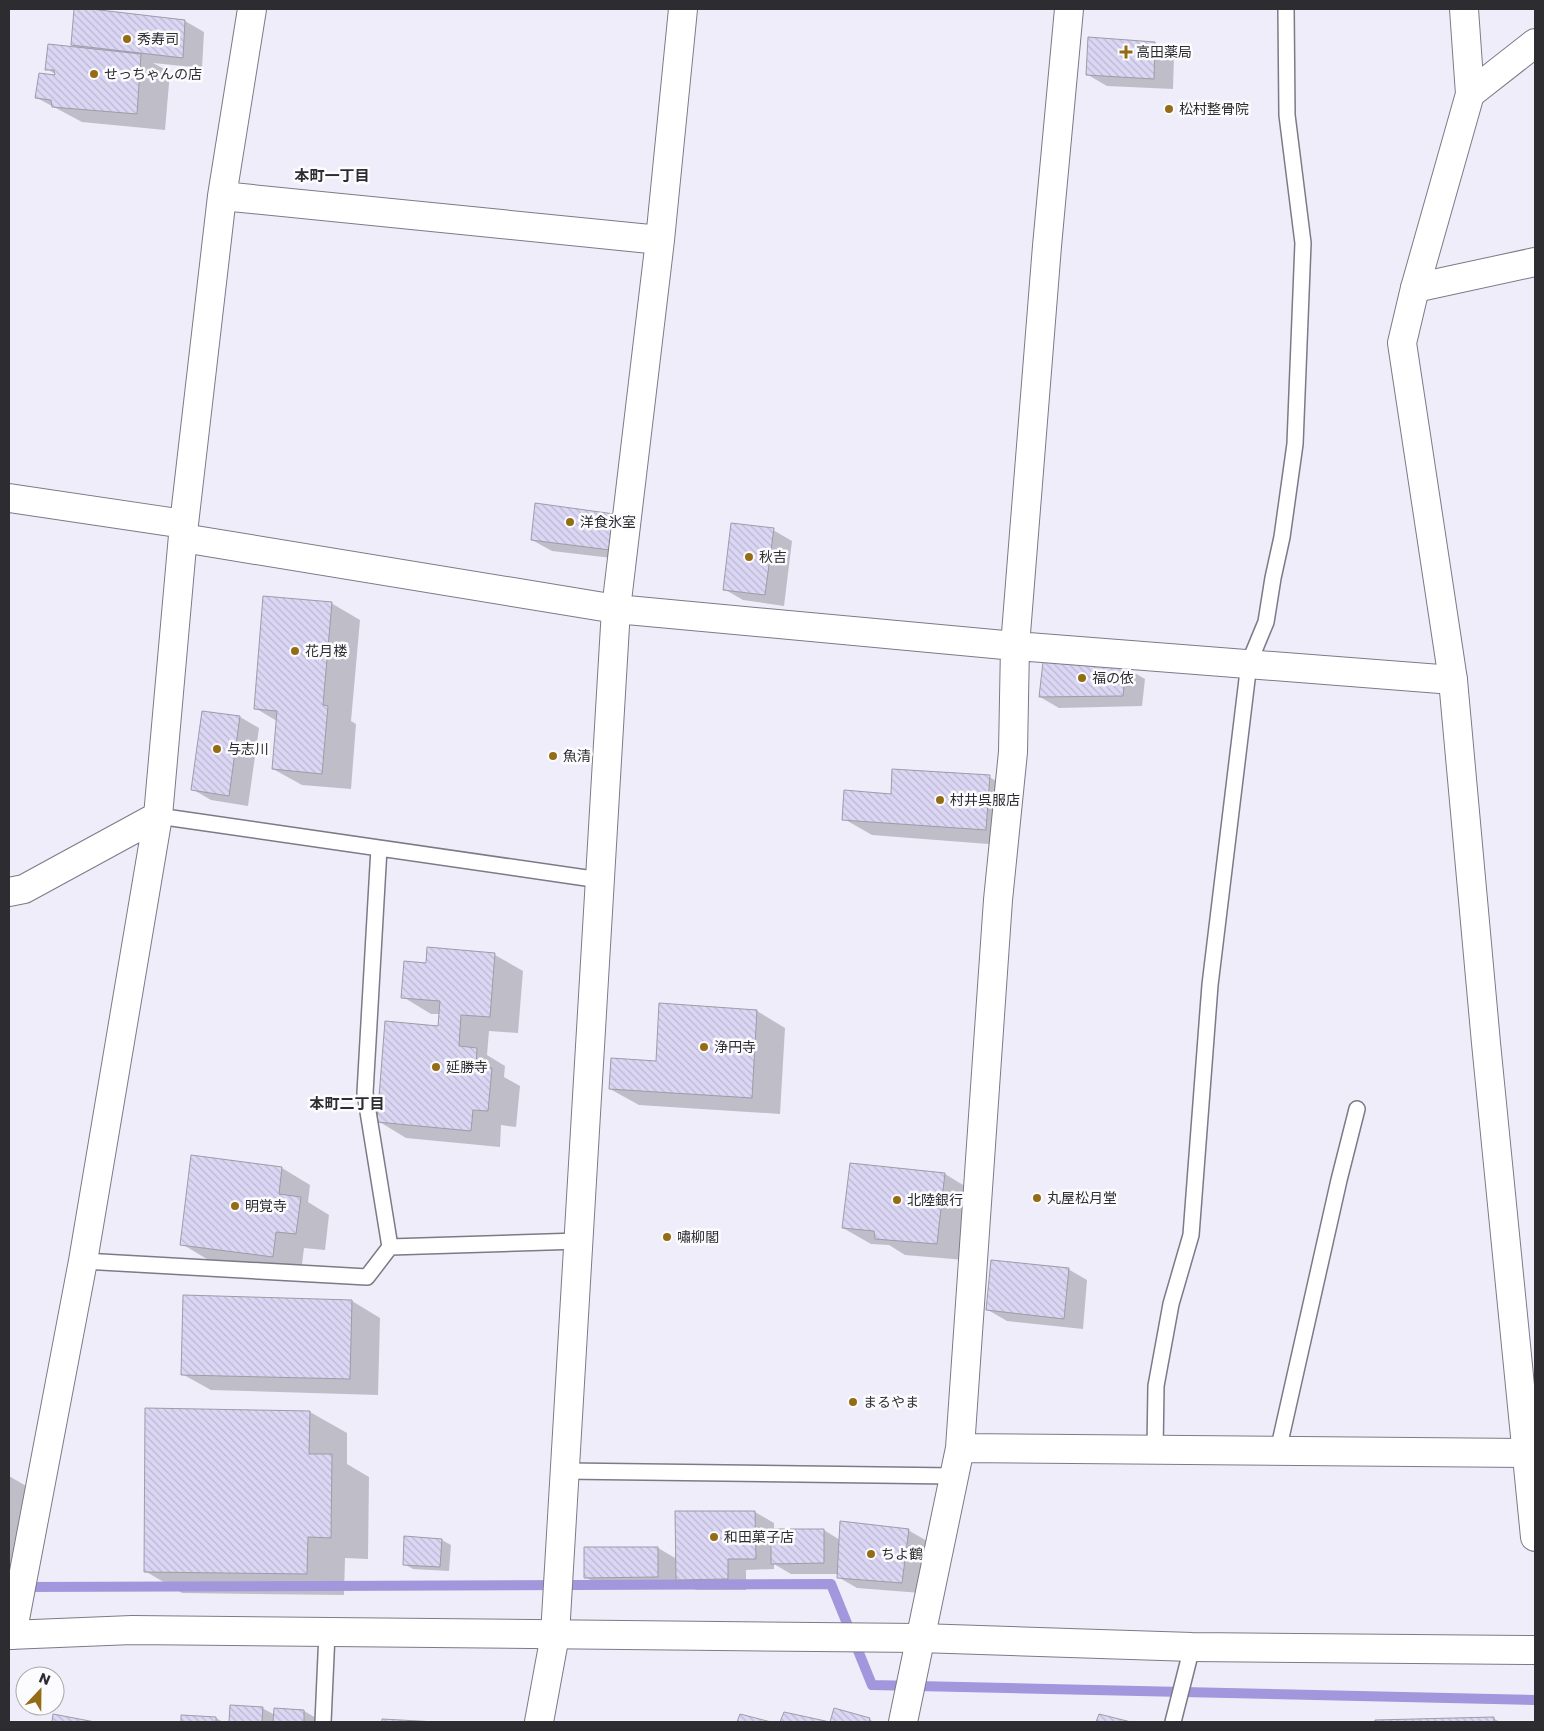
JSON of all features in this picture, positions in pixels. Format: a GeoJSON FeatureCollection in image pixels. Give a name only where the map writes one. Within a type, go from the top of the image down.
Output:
{"type":"FeatureCollection","features":[{"type":"Feature","properties":{"kind":"street"},"geometry":{"type":"LineString","coordinates":[[252,9],[222,196],[184,531],[158,816],[83,1261],[10,1635],[132,1630],[920,1638],[1192,1648],[1535,1650]]}},
{"type":"Feature","properties":{"kind":"street"},"geometry":{"type":"LineString","coordinates":[[539,1722],[555,1635],[616,609],[660,240],[683,9]]}},
{"type":"Feature","properties":{"kind":"street"},"geometry":{"type":"LineString","coordinates":[[903,1722],[960,1448],[998,900],[1013,752],[1016,646],[1047,246],[1069,9]]}},
{"type":"Feature","properties":{"kind":"street"},"geometry":{"type":"LineString","coordinates":[[1464,9],[1470,94],[1415,288],[1402,343],[1453,680],[1530,1453],[1535,1537]]}},
{"type":"Feature","properties":{"kind":"street"},"geometry":{"type":"LineString","coordinates":[[1470,94],[1535,43]]}},
{"type":"Feature","properties":{"kind":"street"},"geometry":{"type":"LineString","coordinates":[[222,196],[660,240]]}},
{"type":"Feature","properties":{"kind":"street"},"geometry":{"type":"LineString","coordinates":[[1415,288],[1535,262]]}},
{"type":"Feature","properties":{"kind":"street"},"geometry":{"type":"LineString","coordinates":[[9,498],[616,609],[1016,646],[1453,680]]}},
{"type":"Feature","properties":{"kind":"street"},"geometry":{"type":"LineString","coordinates":[[9,892],[24,889],[158,816]]}},
{"type":"Feature","properties":{"kind":"street"},"geometry":{"type":"LineString","coordinates":[[960,1448],[1530,1453]]}},
{"type":"Feature","properties":{"kind":"lane"},"geometry":{"type":"LineString","coordinates":[[1155,1450],[1156,1386],[1171,1304],[1191,1235],[1210,985],[1249,663],[1266,622],[1272,578],[1282,537],[1295,444],[1303,243],[1287,115],[1286,9]]}},
{"type":"Feature","properties":{"kind":"lane"},"geometry":{"type":"LineString","coordinates":[[158,816],[600,880]]}},
{"type":"Feature","properties":{"kind":"lane"},"geometry":{"type":"LineString","coordinates":[[83,1261],[367,1277],[390,1247],[365,1092],[379,848]]}},
{"type":"Feature","properties":{"kind":"lane"},"geometry":{"type":"LineString","coordinates":[[1278,1451],[1339,1180],[1357,1109]]}},
{"type":"Feature","properties":{"kind":"lane"},"geometry":{"type":"LineString","coordinates":[[390,1247],[579,1241]]}},
{"type":"Feature","properties":{"kind":"lane"},"geometry":{"type":"LineString","coordinates":[[565,1471],[954,1476]]}},
{"type":"Feature","properties":{"kind":"lane"},"geometry":{"type":"LineString","coordinates":[[323,1722],[326,1632]]}},
{"type":"Feature","properties":{"kind":"lane"},"geometry":{"type":"LineString","coordinates":[[1173,1722],[1192,1648]]}},
{"type":"Feature","properties":{"kind":"building"},"geometry":{"type":"Polygon","coordinates":[[[74,9],[91,9],[185,20],[183,58],[71,45],[74,9]]]}},
{"type":"Feature","properties":{"kind":"building"},"geometry":{"type":"Polygon","coordinates":[[[1088,37],[1155,42],[1154,79],[1086,75],[1088,37]]]}},
{"type":"Feature","properties":{"kind":"building"},"geometry":{"type":"Polygon","coordinates":[[[48,44],[141,54],[137,114],[52,107],[51,100],[35,98],[39,73],[55,75],[54,70],[45,70],[48,44]]]}},
{"type":"Feature","properties":{"kind":"building"},"geometry":{"type":"Polygon","coordinates":[[[535,503],[614,514],[610,550],[531,540],[535,503]]]}},
{"type":"Feature","properties":{"kind":"building"},"geometry":{"type":"Polygon","coordinates":[[[731,523],[774,528],[765,595],[723,590],[731,523]]]}},
{"type":"Feature","properties":{"kind":"building"},"geometry":{"type":"Polygon","coordinates":[[[263,596],[332,602],[323,705],[328,706],[322,774],[272,769],[277,711],[254,709],[263,596]]]}},
{"type":"Feature","properties":{"kind":"building"},"geometry":{"type":"Polygon","coordinates":[[[1043,662],[1126,667],[1123,696],[1039,697],[1043,662]]]}},
{"type":"Feature","properties":{"kind":"building"},"geometry":{"type":"Polygon","coordinates":[[[202,711],[240,716],[229,796],[191,790],[202,711]]]}},
{"type":"Feature","properties":{"kind":"building"},"geometry":{"type":"Polygon","coordinates":[[[892,769],[990,775],[986,830],[842,820],[844,790],[891,794],[892,769]]]}},
{"type":"Feature","properties":{"kind":"building"},"geometry":{"type":"Polygon","coordinates":[[[427,947],[495,953],[490,1017],[461,1015],[459,1046],[477,1048],[476,1067],[492,1068],[488,1111],[473,1110],[471,1131],[377,1122],[385,1021],[438,1026],[440,1001],[401,998],[404,961],[426,963],[427,947]]]}},
{"type":"Feature","properties":{"kind":"building"},"geometry":{"type":"Polygon","coordinates":[[[659,1003],[757,1010],[752,1098],[609,1089],[611,1058],[656,1061],[659,1003]]]}},
{"type":"Feature","properties":{"kind":"building"},"geometry":{"type":"Polygon","coordinates":[[[191,1155],[282,1167],[279,1194],[301,1197],[296,1234],[276,1232],[273,1257],[180,1245],[191,1155]]]}},
{"type":"Feature","properties":{"kind":"building"},"geometry":{"type":"Polygon","coordinates":[[[850,1163],[945,1173],[937,1244],[875,1239],[874,1231],[842,1228],[850,1163]]]}},
{"type":"Feature","properties":{"kind":"building"},"geometry":{"type":"Polygon","coordinates":[[[991,1260],[1069,1268],[1064,1319],[986,1310],[991,1260]]]}},
{"type":"Feature","properties":{"kind":"building"},"geometry":{"type":"Polygon","coordinates":[[[183,1295],[352,1300],[350,1379],[181,1375],[183,1295]]]}},
{"type":"Feature","properties":{"kind":"building"},"geometry":{"type":"Polygon","coordinates":[[[145,1408],[310,1411],[309,1454],[332,1454],[331,1538],[308,1537],[307,1574],[144,1572],[145,1408]]]}},
{"type":"Feature","properties":{"kind":"building"},"geometry":{"type":"Polygon","coordinates":[[[675,1511],[755,1511],[756,1559],[728,1559],[728,1579],[676,1580],[675,1511]]]}},
{"type":"Feature","properties":{"kind":"building"},"geometry":{"type":"Polygon","coordinates":[[[840,1521],[909,1529],[902,1583],[837,1578],[840,1521]]]}},
{"type":"Feature","properties":{"kind":"building"},"geometry":{"type":"Polygon","coordinates":[[[771,1529],[824,1529],[824,1563],[771,1564],[771,1529]]]}},
{"type":"Feature","properties":{"kind":"building"},"geometry":{"type":"Polygon","coordinates":[[[404,1536],[442,1539],[440,1567],[403,1565],[404,1536]]]}},
{"type":"Feature","properties":{"kind":"building"},"geometry":{"type":"Polygon","coordinates":[[[584,1547],[658,1547],[658,1577],[584,1578],[584,1547]]]}},
{"type":"Feature","properties":{"kind":"building"},"geometry":{"type":"Polygon","coordinates":[[[230,1705],[263,1707],[262,1722],[229,1722],[230,1705]]]}},
{"type":"Feature","properties":{"kind":"building"},"geometry":{"type":"Polygon","coordinates":[[[274,1708],[304,1710],[304,1722],[273,1722],[274,1708]]]}},
{"type":"Feature","properties":{"kind":"building"},"geometry":{"type":"Polygon","coordinates":[[[834,1708],[870,1718],[869,1722],[830,1722],[834,1708]]]}},
{"type":"Feature","properties":{"kind":"building"},"geometry":{"type":"Polygon","coordinates":[[[784,1712],[830,1722],[780,1722],[784,1712]]]}},
{"type":"Feature","properties":{"kind":"building"},"geometry":{"type":"Polygon","coordinates":[[[740,1714],[771,1722],[737,1722],[740,1714]]]}},
{"type":"Feature","properties":{"kind":"building"},"geometry":{"type":"Polygon","coordinates":[[[1099,1714],[1131,1722],[1096,1722],[1099,1714]]]}},
{"type":"Feature","properties":{"kind":"building"},"geometry":{"type":"Polygon","coordinates":[[[181,1715],[216,1717],[216,1722],[181,1722],[181,1715]]]}},
{"type":"Feature","properties":{"kind":"building"},"geometry":{"type":"Polygon","coordinates":[[[53,1716],[64,1716],[95,1722],[52,1722],[53,1716]]]}},
{"type":"Feature","properties":{"kind":"building"},"geometry":{"type":"Polygon","coordinates":[[[1494,1717],[1494,1722],[1375,1722],[1375,1720],[1494,1717]]]}},
{"type":"Feature","properties":{"kind":"building"},"geometry":{"type":"Polygon","coordinates":[[[382,1719],[437,1722],[382,1722],[382,1719]]]}},
{"type":"Feature","properties":{"kind":"waterway"},"geometry":{"type":"LineString","coordinates":[[22,1587],[831,1584],[872,1685],[1535,1700]]}},
{"type":"Feature","properties":{"kind":"place","name":"秀寿司"},"geometry":{"type":"Point","coordinates":[127,39]}},
{"type":"Feature","properties":{"kind":"place","name":"高田薬局"},"geometry":{"type":"Point","coordinates":[1126,52]}},
{"type":"Feature","properties":{"kind":"place","name":"せっちゃんの店"},"geometry":{"type":"Point","coordinates":[94,74]}},
{"type":"Feature","properties":{"kind":"place","name":"松村整骨院"},"geometry":{"type":"Point","coordinates":[1169,109]}},
{"type":"Feature","properties":{"kind":"place","name":"洋食氷室"},"geometry":{"type":"Point","coordinates":[570,522]}},
{"type":"Feature","properties":{"kind":"place","name":"秋吉"},"geometry":{"type":"Point","coordinates":[749,557]}},
{"type":"Feature","properties":{"kind":"place","name":"花月楼"},"geometry":{"type":"Point","coordinates":[295,651]}},
{"type":"Feature","properties":{"kind":"place","name":"福の依"},"geometry":{"type":"Point","coordinates":[1082,678]}},
{"type":"Feature","properties":{"kind":"place","name":"与志川"},"geometry":{"type":"Point","coordinates":[217,749]}},
{"type":"Feature","properties":{"kind":"place","name":"魚清"},"geometry":{"type":"Point","coordinates":[553,756]}},
{"type":"Feature","properties":{"kind":"place","name":"村井呉服店"},"geometry":{"type":"Point","coordinates":[940,800]}},
{"type":"Feature","properties":{"kind":"place","name":"浄円寺"},"geometry":{"type":"Point","coordinates":[704,1047]}},
{"type":"Feature","properties":{"kind":"place","name":"延勝寺"},"geometry":{"type":"Point","coordinates":[436,1067]}},
{"type":"Feature","properties":{"kind":"place","name":"丸屋松月堂"},"geometry":{"type":"Point","coordinates":[1037,1198]}},
{"type":"Feature","properties":{"kind":"place","name":"北陸銀行"},"geometry":{"type":"Point","coordinates":[897,1200]}},
{"type":"Feature","properties":{"kind":"place","name":"明覚寺"},"geometry":{"type":"Point","coordinates":[235,1206]}},
{"type":"Feature","properties":{"kind":"place","name":"嘯柳閣"},"geometry":{"type":"Point","coordinates":[667,1237]}},
{"type":"Feature","properties":{"kind":"place","name":"まるやま"},"geometry":{"type":"Point","coordinates":[853,1402]}},
{"type":"Feature","properties":{"kind":"place","name":"和田菓子店"},"geometry":{"type":"Point","coordinates":[714,1537]}},
{"type":"Feature","properties":{"kind":"place","name":"ちよ鶴"},"geometry":{"type":"Point","coordinates":[871,1554]}},
{"type":"Feature","properties":{"kind":"district","name":"本町一丁目"},"geometry":{"type":"Point","coordinates":[332,175]}},
{"type":"Feature","properties":{"kind":"district","name":"本町二丁目"},"geometry":{"type":"Point","coordinates":[347,1103]}}]}
